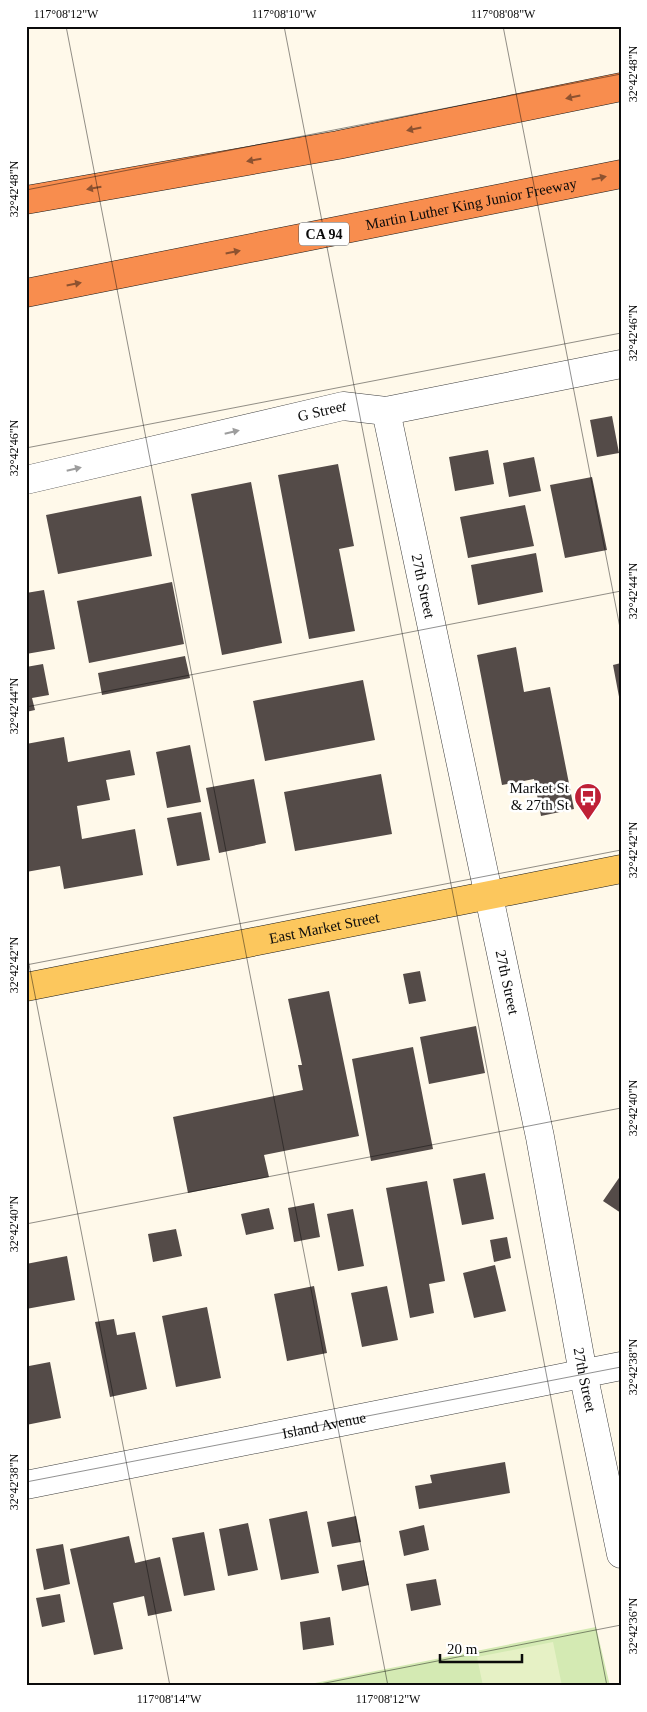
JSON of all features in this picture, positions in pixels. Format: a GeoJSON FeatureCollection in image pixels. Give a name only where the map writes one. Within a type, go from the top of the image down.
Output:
{"type":"FeatureCollection","features":[{"type":"Feature","properties":{"kind":"highway"},"geometry":{"type":"LineString","coordinates":[[26,200],[338,145],[621,87]]}},
{"type":"Feature","properties":{"kind":"highway","name":"Martin Luther King Junior Freeway"},"geometry":{"type":"LineString","coordinates":[[26,293],[621,174]]}},
{"type":"Feature","properties":{"kind":"main road","name":"East Market Street"},"geometry":{"type":"LineString","coordinates":[[26,987],[621,869]]}},
{"type":"Feature","properties":{"kind":"street","name":"G Street"},"geometry":{"type":"LineString","coordinates":[[26,480],[343,406],[386,411],[621,364]]}},
{"type":"Feature","properties":{"kind":"street","name":"27th Street"},"geometry":{"type":"LineString","coordinates":[[386,411],[540,1137],[583,1373],[621,1554]]}},
{"type":"Feature","properties":{"kind":"street","name":"Island Avenue"},"geometry":{"type":"LineString","coordinates":[[26,1485],[621,1366]]}},
{"type":"Feature","properties":{"kind":"green space"},"geometry":{"type":"Polygon","coordinates":[[[596,1627],[610,1686],[300,1686],[596,1627]]]}},
{"type":"Feature","properties":{"kind":"green space"},"geometry":{"type":"Polygon","coordinates":[[[553,1642],[562,1686],[483,1686],[477,1657],[553,1642]]]}},
{"type":"Feature","properties":{"kind":"building"},"geometry":{"type":"Polygon","coordinates":[[[612,416],[619,453],[597,457],[590,420],[612,416]]]}},
{"type":"Feature","properties":{"kind":"building"},"geometry":{"type":"Polygon","coordinates":[[[488,450],[494,484],[455,491],[449,457],[488,450]]]}},
{"type":"Feature","properties":{"kind":"building"},"geometry":{"type":"Polygon","coordinates":[[[534,457],[541,491],[509,497],[503,463],[534,457]]]}},
{"type":"Feature","properties":{"kind":"building"},"geometry":{"type":"Polygon","coordinates":[[[338,464],[354,546],[339,549],[355,631],[309,639],[278,475],[338,464]]]}},
{"type":"Feature","properties":{"kind":"building"},"geometry":{"type":"Polygon","coordinates":[[[592,477],[607,550],[565,558],[550,485],[592,477]]]}},
{"type":"Feature","properties":{"kind":"building"},"geometry":{"type":"Polygon","coordinates":[[[251,482],[282,643],[222,655],[191,494],[251,482]]]}},
{"type":"Feature","properties":{"kind":"building"},"geometry":{"type":"Polygon","coordinates":[[[141,496],[152,556],[58,574],[46,515],[141,496]]]}},
{"type":"Feature","properties":{"kind":"building"},"geometry":{"type":"Polygon","coordinates":[[[525,505],[534,546],[468,558],[460,517],[525,505]]]}},
{"type":"Feature","properties":{"kind":"building"},"geometry":{"type":"Polygon","coordinates":[[[536,553],[543,592],[478,605],[471,565],[536,553]]]}},
{"type":"Feature","properties":{"kind":"building"},"geometry":{"type":"Polygon","coordinates":[[[172,582],[184,644],[89,663],[77,601],[172,582]]]}},
{"type":"Feature","properties":{"kind":"building"},"geometry":{"type":"Polygon","coordinates":[[[44,590],[55,649],[26,654],[26,593],[44,590]]]}},
{"type":"Feature","properties":{"kind":"building"},"geometry":{"type":"Polygon","coordinates":[[[516,647],[524,692],[550,687],[574,809],[541,816],[534,779],[502,785],[477,655],[516,647]]]}},
{"type":"Feature","properties":{"kind":"building"},"geometry":{"type":"Polygon","coordinates":[[[185,656],[190,678],[102,695],[98,673],[185,656]]]}},
{"type":"Feature","properties":{"kind":"building"},"geometry":{"type":"Polygon","coordinates":[[[621,663],[621,702],[620,702],[613,665],[621,663]]]}},
{"type":"Feature","properties":{"kind":"building"},"geometry":{"type":"Polygon","coordinates":[[[43,664],[49,695],[32,698],[35,710],[26,712],[26,667],[43,664]]]}},
{"type":"Feature","properties":{"kind":"building"},"geometry":{"type":"Polygon","coordinates":[[[363,680],[375,740],[265,761],[253,701],[363,680]]]}},
{"type":"Feature","properties":{"kind":"building"},"geometry":{"type":"Polygon","coordinates":[[[64,737],[68,762],[130,750],[135,775],[106,780],[110,800],[77,806],[82,839],[135,829],[143,875],[64,889],[60,866],[26,872],[26,744],[64,737]]]}},
{"type":"Feature","properties":{"kind":"building"},"geometry":{"type":"Polygon","coordinates":[[[190,745],[201,802],[167,808],[156,752],[190,745]]]}},
{"type":"Feature","properties":{"kind":"building"},"geometry":{"type":"Polygon","coordinates":[[[381,774],[392,834],[295,851],[284,792],[381,774]]]}},
{"type":"Feature","properties":{"kind":"building"},"geometry":{"type":"Polygon","coordinates":[[[254,779],[266,843],[219,853],[206,788],[254,779]]]}},
{"type":"Feature","properties":{"kind":"building"},"geometry":{"type":"Polygon","coordinates":[[[201,812],[210,860],[177,866],[167,818],[201,812]]]}},
{"type":"Feature","properties":{"kind":"building"},"geometry":{"type":"Polygon","coordinates":[[[420,971],[426,1001],[409,1004],[403,974],[420,971]]]}},
{"type":"Feature","properties":{"kind":"building"},"geometry":{"type":"Polygon","coordinates":[[[329,991],[359,1136],[264,1155],[269,1177],[188,1193],[173,1117],[303,1090],[298,1065],[302,1065],[288,999],[329,991]]]}},
{"type":"Feature","properties":{"kind":"building"},"geometry":{"type":"Polygon","coordinates":[[[476,1026],[485,1073],[429,1084],[420,1037],[476,1026]]]}},
{"type":"Feature","properties":{"kind":"building"},"geometry":{"type":"Polygon","coordinates":[[[413,1047],[433,1149],[371,1161],[352,1059],[413,1047]]]}},
{"type":"Feature","properties":{"kind":"building"},"geometry":{"type":"Polygon","coordinates":[[[485,1173],[494,1219],[462,1225],[453,1179],[485,1173]]]}},
{"type":"Feature","properties":{"kind":"building"},"geometry":{"type":"Polygon","coordinates":[[[621,1175],[621,1213],[603,1201],[621,1175]]]}},
{"type":"Feature","properties":{"kind":"building"},"geometry":{"type":"Polygon","coordinates":[[[427,1181],[445,1281],[429,1284],[434,1313],[410,1318],[386,1188],[427,1181]]]}},
{"type":"Feature","properties":{"kind":"building"},"geometry":{"type":"Polygon","coordinates":[[[314,1203],[320,1237],[294,1242],[288,1208],[314,1203]]]}},
{"type":"Feature","properties":{"kind":"building"},"geometry":{"type":"Polygon","coordinates":[[[269,1208],[274,1229],[246,1235],[241,1214],[269,1208]]]}},
{"type":"Feature","properties":{"kind":"building"},"geometry":{"type":"Polygon","coordinates":[[[353,1209],[364,1266],[338,1271],[327,1214],[353,1209]]]}},
{"type":"Feature","properties":{"kind":"building"},"geometry":{"type":"Polygon","coordinates":[[[176,1229],[182,1256],[153,1262],[148,1234],[176,1229]]]}},
{"type":"Feature","properties":{"kind":"building"},"geometry":{"type":"Polygon","coordinates":[[[507,1237],[511,1258],[494,1262],[490,1240],[507,1237]]]}},
{"type":"Feature","properties":{"kind":"building"},"geometry":{"type":"Polygon","coordinates":[[[67,1256],[75,1300],[26,1309],[26,1264],[67,1256]]]}},
{"type":"Feature","properties":{"kind":"building"},"geometry":{"type":"Polygon","coordinates":[[[495,1265],[506,1311],[474,1318],[463,1273],[495,1265]]]}},
{"type":"Feature","properties":{"kind":"building"},"geometry":{"type":"Polygon","coordinates":[[[314,1286],[327,1353],[287,1361],[274,1294],[314,1286]]]}},
{"type":"Feature","properties":{"kind":"building"},"geometry":{"type":"Polygon","coordinates":[[[387,1286],[398,1340],[362,1347],[351,1293],[387,1286]]]}},
{"type":"Feature","properties":{"kind":"building"},"geometry":{"type":"Polygon","coordinates":[[[207,1307],[221,1378],[176,1387],[162,1316],[207,1307]]]}},
{"type":"Feature","properties":{"kind":"building"},"geometry":{"type":"Polygon","coordinates":[[[114,1319],[117,1335],[135,1332],[147,1389],[110,1397],[95,1322],[114,1319]]]}},
{"type":"Feature","properties":{"kind":"building"},"geometry":{"type":"Polygon","coordinates":[[[26,1356],[29,1366],[50,1362],[61,1418],[26,1425],[26,1356]]]}},
{"type":"Feature","properties":{"kind":"building"},"geometry":{"type":"Polygon","coordinates":[[[505,1462],[510,1493],[419,1509],[415,1486],[432,1483],[430,1475],[505,1462]]]}},
{"type":"Feature","properties":{"kind":"building"},"geometry":{"type":"Polygon","coordinates":[[[307,1511],[319,1573],[281,1580],[269,1519],[307,1511]]]}},
{"type":"Feature","properties":{"kind":"building"},"geometry":{"type":"Polygon","coordinates":[[[356,1516],[361,1542],[332,1547],[327,1522],[356,1516]]]}},
{"type":"Feature","properties":{"kind":"building"},"geometry":{"type":"Polygon","coordinates":[[[248,1523],[258,1570],[228,1576],[219,1529],[248,1523]]]}},
{"type":"Feature","properties":{"kind":"building"},"geometry":{"type":"Polygon","coordinates":[[[424,1525],[429,1550],[404,1556],[399,1531],[424,1525]]]}},
{"type":"Feature","properties":{"kind":"building"},"geometry":{"type":"Polygon","coordinates":[[[204,1532],[215,1590],[184,1596],[172,1538],[204,1532]]]}},
{"type":"Feature","properties":{"kind":"building"},"geometry":{"type":"Polygon","coordinates":[[[129,1536],[135,1563],[160,1557],[172,1611],[148,1616],[144,1596],[113,1603],[123,1649],[94,1655],[70,1549],[129,1536]]]}},
{"type":"Feature","properties":{"kind":"building"},"geometry":{"type":"Polygon","coordinates":[[[63,1544],[70,1584],[44,1590],[36,1549],[63,1544]]]}},
{"type":"Feature","properties":{"kind":"building"},"geometry":{"type":"Polygon","coordinates":[[[364,1560],[369,1585],[342,1591],[337,1565],[364,1560]]]}},
{"type":"Feature","properties":{"kind":"building"},"geometry":{"type":"Polygon","coordinates":[[[436,1579],[441,1605],[411,1611],[406,1584],[436,1579]]]}},
{"type":"Feature","properties":{"kind":"building"},"geometry":{"type":"Polygon","coordinates":[[[60,1594],[65,1622],[42,1627],[36,1598],[60,1594]]]}},
{"type":"Feature","properties":{"kind":"building"},"geometry":{"type":"Polygon","coordinates":[[[330,1617],[334,1645],[303,1650],[300,1622],[330,1617]]]}},
{"type":"Feature","properties":{"kind":"place","name":"Market St & 27th St"},"geometry":{"type":"Point","coordinates":[588,821]}}]}
